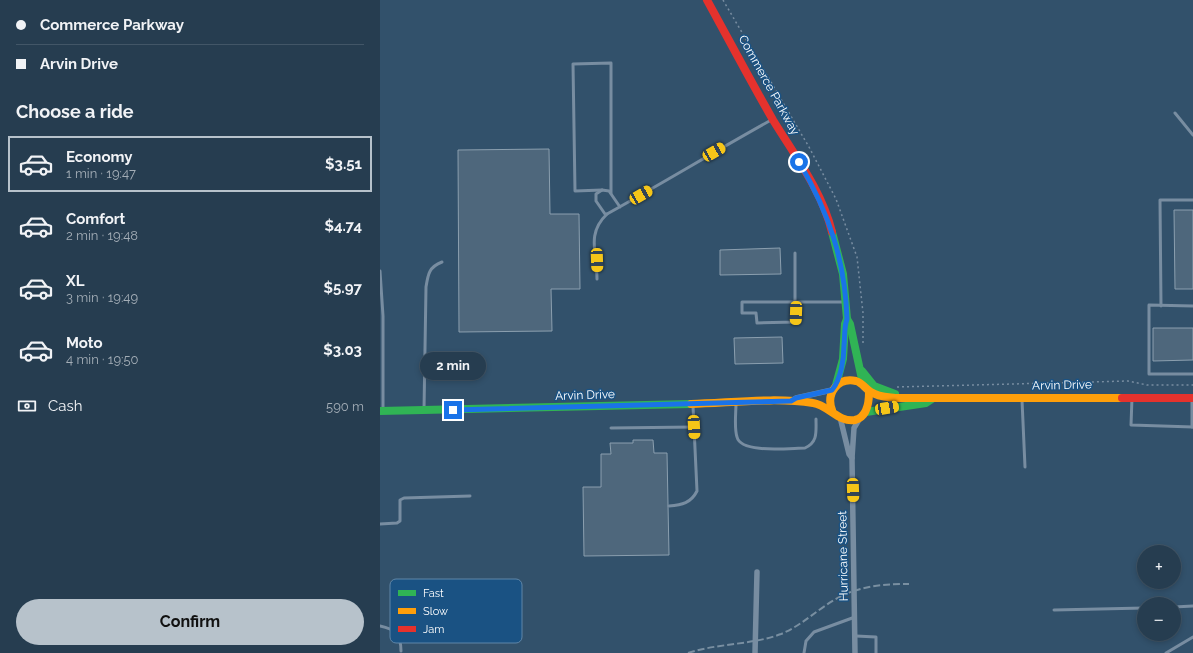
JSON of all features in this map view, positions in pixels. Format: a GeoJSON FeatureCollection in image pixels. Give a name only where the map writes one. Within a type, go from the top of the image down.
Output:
{"type":"FeatureCollection","features":[{"type":"Feature","properties":{"kind":"street","name":"Commerce Parkway"},"geometry":{"type":"LineString","coordinates":[[707,0],[773,119],[814,187],[825,210],[843,274],[847,319],[845,324],[843,359],[834,388]]}},
{"type":"Feature","properties":{"kind":"street","name":"Commerce Parkway"},"geometry":{"type":"LineString","coordinates":[[847,319],[850,324],[863,384]]}},
{"type":"Feature","properties":{"kind":"street"},"geometry":{"type":"LineString","coordinates":[[858,366],[874,386],[889,393],[907,398]]}},
{"type":"Feature","properties":{"kind":"street","name":"Arvin Drive"},"geometry":{"type":"LineString","coordinates":[[791,401],[796,398],[834,388],[848,380],[863,384]]}},
{"type":"Feature","properties":{"kind":"street"},"geometry":{"type":"LineString","coordinates":[[840,417],[850,420],[860,418],[866,412],[869,402],[869,392],[863,384]]}},
{"type":"Feature","properties":{"kind":"street"},"geometry":{"type":"LineString","coordinates":[[832,410],[829,400],[834,388]]}},
{"type":"Feature","properties":{"kind":"street","name":"Arvin Drive"},"geometry":{"type":"LineString","coordinates":[[869,392],[885,397],[925,397],[932,399],[1132,397],[1193,398]]}},
{"type":"Feature","properties":{"kind":"street","name":"Arvin Drive"},"geometry":{"type":"LineString","coordinates":[[866,412],[926,403],[932,399]]}},
{"type":"Feature","properties":{"kind":"street","name":"Arvin Drive"},"geometry":{"type":"LineString","coordinates":[[382,410],[791,401],[815,403],[832,410],[840,417]]}},
{"type":"Feature","properties":{"kind":"street","name":"Hurricane Street"},"geometry":{"type":"LineString","coordinates":[[840,417],[849,454],[852,458]]}},
{"type":"Feature","properties":{"kind":"street","name":"Hurricane Street"},"geometry":{"type":"LineString","coordinates":[[855,653],[856,636],[852,458],[854,428],[860,418]]}},
{"type":"Feature","properties":{"kind":"street"},"geometry":{"type":"LineString","coordinates":[[755,653],[757,572]]}},
{"type":"Feature","properties":{"kind":"lane"},"geometry":{"type":"LineString","coordinates":[[611,193],[602,190],[575,191],[573,64],[612,63],[611,193],[620,207]]}},
{"type":"Feature","properties":{"kind":"lane"},"geometry":{"type":"LineString","coordinates":[[1175,113],[1193,136]]}},
{"type":"Feature","properties":{"kind":"lane"},"geometry":{"type":"LineString","coordinates":[[597,279],[594,238],[599,222],[607,214],[773,119]]}},
{"type":"Feature","properties":{"kind":"lane"},"geometry":{"type":"LineString","coordinates":[[602,190],[596,194],[596,201],[605,214],[607,214]]}},
{"type":"Feature","properties":{"kind":"lane"},"geometry":{"type":"LineString","coordinates":[[1161,306],[1160,200],[1193,200]]}},
{"type":"Feature","properties":{"kind":"lane"},"geometry":{"type":"LineString","coordinates":[[795,253],[796,303],[795,322],[757,323],[756,313],[742,313],[742,302],[796,303],[846,302]]}},
{"type":"Feature","properties":{"kind":"lane"},"geometry":{"type":"LineString","coordinates":[[424,410],[426,286],[429,270],[434,265],[442,262]]}},
{"type":"Feature","properties":{"kind":"lane"},"geometry":{"type":"LineString","coordinates":[[380,271],[382,410]]}},
{"type":"Feature","properties":{"kind":"lane"},"geometry":{"type":"LineString","coordinates":[[1193,306],[1149,305],[1149,374],[1193,374]]}},
{"type":"Feature","properties":{"kind":"lane"},"geometry":{"type":"LineString","coordinates":[[1132,397],[1131,426],[1192,427],[1193,398]]}},
{"type":"Feature","properties":{"kind":"lane"},"geometry":{"type":"LineString","coordinates":[[1022,398],[1025,467]]}},
{"type":"Feature","properties":{"kind":"lane"},"geometry":{"type":"LineString","coordinates":[[736,403],[737,438],[741,444],[750,448],[805,448],[811,445],[816,438],[816,419]]}},
{"type":"Feature","properties":{"kind":"lane"},"geometry":{"type":"LineString","coordinates":[[669,506],[686,503],[694,498],[697,491],[693,404]]}},
{"type":"Feature","properties":{"kind":"lane"},"geometry":{"type":"LineString","coordinates":[[611,428],[694,427]]}},
{"type":"Feature","properties":{"kind":"lane"},"geometry":{"type":"LineString","coordinates":[[380,524],[397,523],[400,521],[400,500],[404,498],[470,496]]}},
{"type":"Feature","properties":{"kind":"lane"},"geometry":{"type":"LineString","coordinates":[[1181,607],[1193,606]]}},
{"type":"Feature","properties":{"kind":"lane"},"geometry":{"type":"LineString","coordinates":[[1054,610],[1137,608]]}},
{"type":"Feature","properties":{"kind":"lane"},"geometry":{"type":"LineString","coordinates":[[804,653],[806,641],[809,636],[822,629],[855,617]]}},
{"type":"Feature","properties":{"kind":"lane"},"geometry":{"type":"LineString","coordinates":[[380,626],[390,629]]}},
{"type":"Feature","properties":{"kind":"lane"},"geometry":{"type":"LineString","coordinates":[[856,636],[876,637],[876,653]]}},
{"type":"Feature","properties":{"kind":"lane"},"geometry":{"type":"LineString","coordinates":[[1166,653],[1193,638]]}},
{"type":"Feature","properties":{"kind":"lane"},"geometry":{"type":"LineString","coordinates":[[401,643],[401,650]]}},
{"type":"Feature","properties":{"kind":"path"},"geometry":{"type":"LineString","coordinates":[[723,0],[809,147],[836,199],[857,257],[863,313],[862,350]]}},
{"type":"Feature","properties":{"kind":"path"},"geometry":{"type":"LineString","coordinates":[[894,387],[1128,381],[1147,385],[1193,385]]}},
{"type":"Feature","properties":{"kind":"building"},"geometry":{"type":"Polygon","coordinates":[[[549,149],[550,214],[579,214],[580,289],[551,289],[552,331],[459,332],[458,150],[549,149]]]}},
{"type":"Feature","properties":{"kind":"building"},"geometry":{"type":"Polygon","coordinates":[[[1174,210],[1193,210],[1193,289],[1175,289],[1174,210]]]}},
{"type":"Feature","properties":{"kind":"building"},"geometry":{"type":"Polygon","coordinates":[[[780,248],[781,274],[720,275],[720,250],[780,248]]]}},
{"type":"Feature","properties":{"kind":"building"},"geometry":{"type":"Polygon","coordinates":[[[1153,328],[1193,328],[1193,360],[1153,361],[1153,328]]]}},
{"type":"Feature","properties":{"kind":"building"},"geometry":{"type":"Polygon","coordinates":[[[782,337],[783,363],[735,364],[734,338],[782,337]]]}},
{"type":"Feature","properties":{"kind":"building"},"geometry":{"type":"Polygon","coordinates":[[[633,440],[653,440],[654,453],[667,453],[669,555],[584,556],[583,487],[601,487],[601,454],[611,454],[610,443],[633,443],[633,440]]]}},
{"type":"Feature","properties":{"kind":"railway"},"geometry":{"type":"LineString","coordinates":[[688,653],[712,647],[770,638],[798,625],[835,600],[855,591],[875,586],[909,584]]}},
{"type":"Feature","properties":{"kind":"traffic: fast"},"geometry":{"type":"LineString","coordinates":[[832,232],[843,274],[847,319],[845,324],[843,359],[836,385]]}},
{"type":"Feature","properties":{"kind":"traffic: fast"},"geometry":{"type":"LineString","coordinates":[[847,319],[850,324],[863,384]]}},
{"type":"Feature","properties":{"kind":"traffic: fast"},"geometry":{"type":"LineString","coordinates":[[862,371],[874,386],[895,394]]}},
{"type":"Feature","properties":{"kind":"traffic: fast"},"geometry":{"type":"LineString","coordinates":[[866,412],[926,403],[932,399]]}},
{"type":"Feature","properties":{"kind":"traffic: fast"},"geometry":{"type":"LineString","coordinates":[[380,411],[691,404]]}},
{"type":"Feature","properties":{"kind":"traffic: slow"},"geometry":{"type":"LineString","coordinates":[[832,410],[832,393],[838,384],[849,380],[858,382],[869,391],[877,395],[895,398],[1122,398]]}},
{"type":"Feature","properties":{"kind":"traffic: slow"},"geometry":{"type":"LineString","coordinates":[[691,404],[768,400],[798,401],[818,404],[844,419],[855,420],[862,416],[865,412],[868,404],[869,392]]}},
{"type":"Feature","properties":{"kind":"traffic: jam"},"geometry":{"type":"LineString","coordinates":[[707,0],[773,120],[815,188],[822,202],[832,232]]}},
{"type":"Feature","properties":{"kind":"traffic: jam"},"geometry":{"type":"LineString","coordinates":[[1122,398],[1193,398]]}},
{"type":"Feature","properties":{"kind":"route"},"geometry":{"type":"LineString","coordinates":[[453,410],[791,401],[796,398],[832,390],[836,385],[843,359],[845,324],[847,319],[843,274],[825,210],[814,187],[799,162]]}}]}
